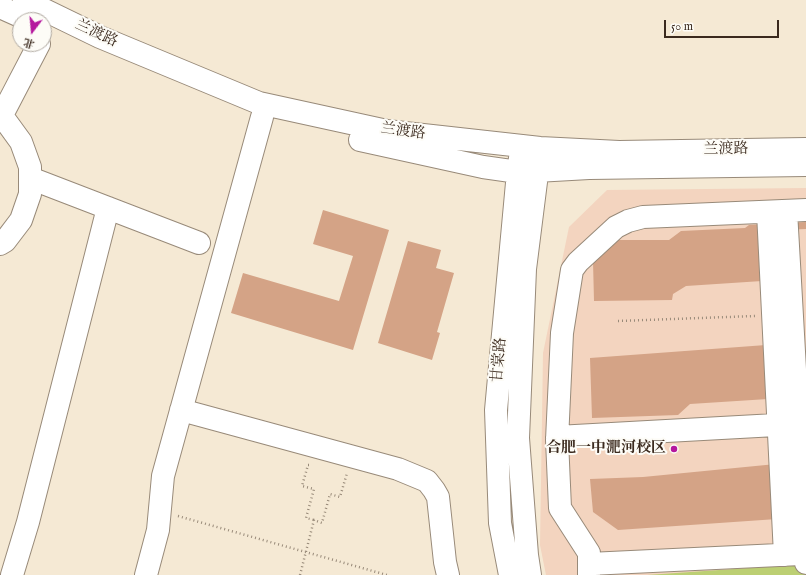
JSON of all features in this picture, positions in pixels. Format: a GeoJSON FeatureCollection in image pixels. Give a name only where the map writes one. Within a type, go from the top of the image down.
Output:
{"type":"FeatureCollection","features":[{"type":"Feature","properties":{"kind":"street","name":"兰渡路"},"geometry":{"type":"LineString","coordinates":[[24,0],[100,38],[259,103],[387,131],[531,147],[619,152],[806,148]]}},
{"type":"Feature","properties":{"kind":"street","name":"兰渡路"},"geometry":{"type":"LineString","coordinates":[[1,10],[12,16]]}},
{"type":"Feature","properties":{"kind":"street","name":"兰渡路"},"geometry":{"type":"LineString","coordinates":[[52,35],[95,50],[262,117],[306,129],[483,167],[527,172],[597,168],[806,165]]}},
{"type":"Feature","properties":{"kind":"street"},"geometry":{"type":"LineString","coordinates":[[0,244],[5,241],[21,220],[30,194],[30,168],[21,142],[5,120],[0,117],[31,52]]}},
{"type":"Feature","properties":{"kind":"street"},"geometry":{"type":"LineString","coordinates":[[146,575],[158,530],[163,476],[262,117]]}},
{"type":"Feature","properties":{"kind":"street"},"geometry":{"type":"LineString","coordinates":[[530,575],[527,555],[518,438],[525,269],[527,172],[531,147]]}},
{"type":"Feature","properties":{"kind":"street","name":"甘棠路"},"geometry":{"type":"LineString","coordinates":[[510,575],[500,523],[496,410],[527,172]]}},
{"type":"Feature","properties":{"kind":"street"},"geometry":{"type":"LineString","coordinates":[[30,178],[199,243]]}},
{"type":"Feature","properties":{"kind":"street"},"geometry":{"type":"LineString","coordinates":[[12,575],[28,522],[108,208]]}},
{"type":"Feature","properties":{"kind":"street"},"geometry":{"type":"LineString","coordinates":[[787,211],[773,315],[779,424],[801,556]]}},
{"type":"Feature","properties":{"kind":"street"},"geometry":{"type":"LineString","coordinates":[[787,211],[643,217],[616,227],[578,262],[572,270],[562,333],[558,437],[560,508],[589,553],[589,570],[801,556]]}},
{"type":"Feature","properties":{"kind":"street"},"geometry":{"type":"LineString","coordinates":[[787,211],[801,556]]}},
{"type":"Feature","properties":{"kind":"street"},"geometry":{"type":"LineString","coordinates":[[773,315],[806,313]]}},
{"type":"Feature","properties":{"kind":"street"},"geometry":{"type":"LineString","coordinates":[[181,410],[398,469],[427,481],[438,497],[445,562],[448,575]]}},
{"type":"Feature","properties":{"kind":"street"},"geometry":{"type":"LineString","coordinates":[[558,437],[779,424],[806,424]]}},
{"type":"Feature","properties":{"kind":"path"},"geometry":{"type":"LineString","coordinates":[[618,321],[773,315]]}},
{"type":"Feature","properties":{"kind":"path"},"geometry":{"type":"LineString","coordinates":[[324,449],[318,468],[308,465],[302,486],[314,489],[306,518],[322,523],[330,494],[340,497],[351,456]]}},
{"type":"Feature","properties":{"kind":"path"},"geometry":{"type":"LineString","coordinates":[[160,511],[387,575]]}},
{"type":"Feature","properties":{"kind":"path"},"geometry":{"type":"LineString","coordinates":[[300,575],[314,520]]}},
{"type":"Feature","properties":{"kind":"shaded area","name":"合肥一中淝河校区"},"geometry":{"type":"Polygon","coordinates":[[[806,188],[806,575],[546,575],[540,545],[543,353],[569,227],[607,190],[806,188]]]}},
{"type":"Feature","properties":{"kind":"green space"},"geometry":{"type":"Polygon","coordinates":[[[806,564],[806,575],[647,575],[806,564]]]}},
{"type":"Feature","properties":{"kind":"building"},"geometry":{"type":"Polygon","coordinates":[[[323,210],[389,230],[353,350],[231,313],[243,273],[339,301],[353,256],[313,244],[323,210]]]}},
{"type":"Feature","properties":{"kind":"building"},"geometry":{"type":"Polygon","coordinates":[[[806,222],[806,229],[759,231],[762,281],[686,286],[673,294],[672,300],[594,301],[593,261],[618,240],[669,240],[681,231],[745,228],[749,225],[806,222]]]}},
{"type":"Feature","properties":{"kind":"building"},"geometry":{"type":"Polygon","coordinates":[[[408,241],[441,250],[436,268],[454,273],[437,332],[440,333],[432,360],[378,343],[408,241]]]}},
{"type":"Feature","properties":{"kind":"building"},"geometry":{"type":"Polygon","coordinates":[[[766,345],[768,399],[690,404],[678,415],[592,418],[590,358],[766,345]]]}},
{"type":"Feature","properties":{"kind":"building"},"geometry":{"type":"Polygon","coordinates":[[[776,464],[777,519],[618,530],[593,512],[590,479],[643,477],[776,464]]]}},
{"type":"Feature","properties":{"kind":"place","name":"合肥一中淝河校区"},"geometry":{"type":"Point","coordinates":[674,449]}}]}
